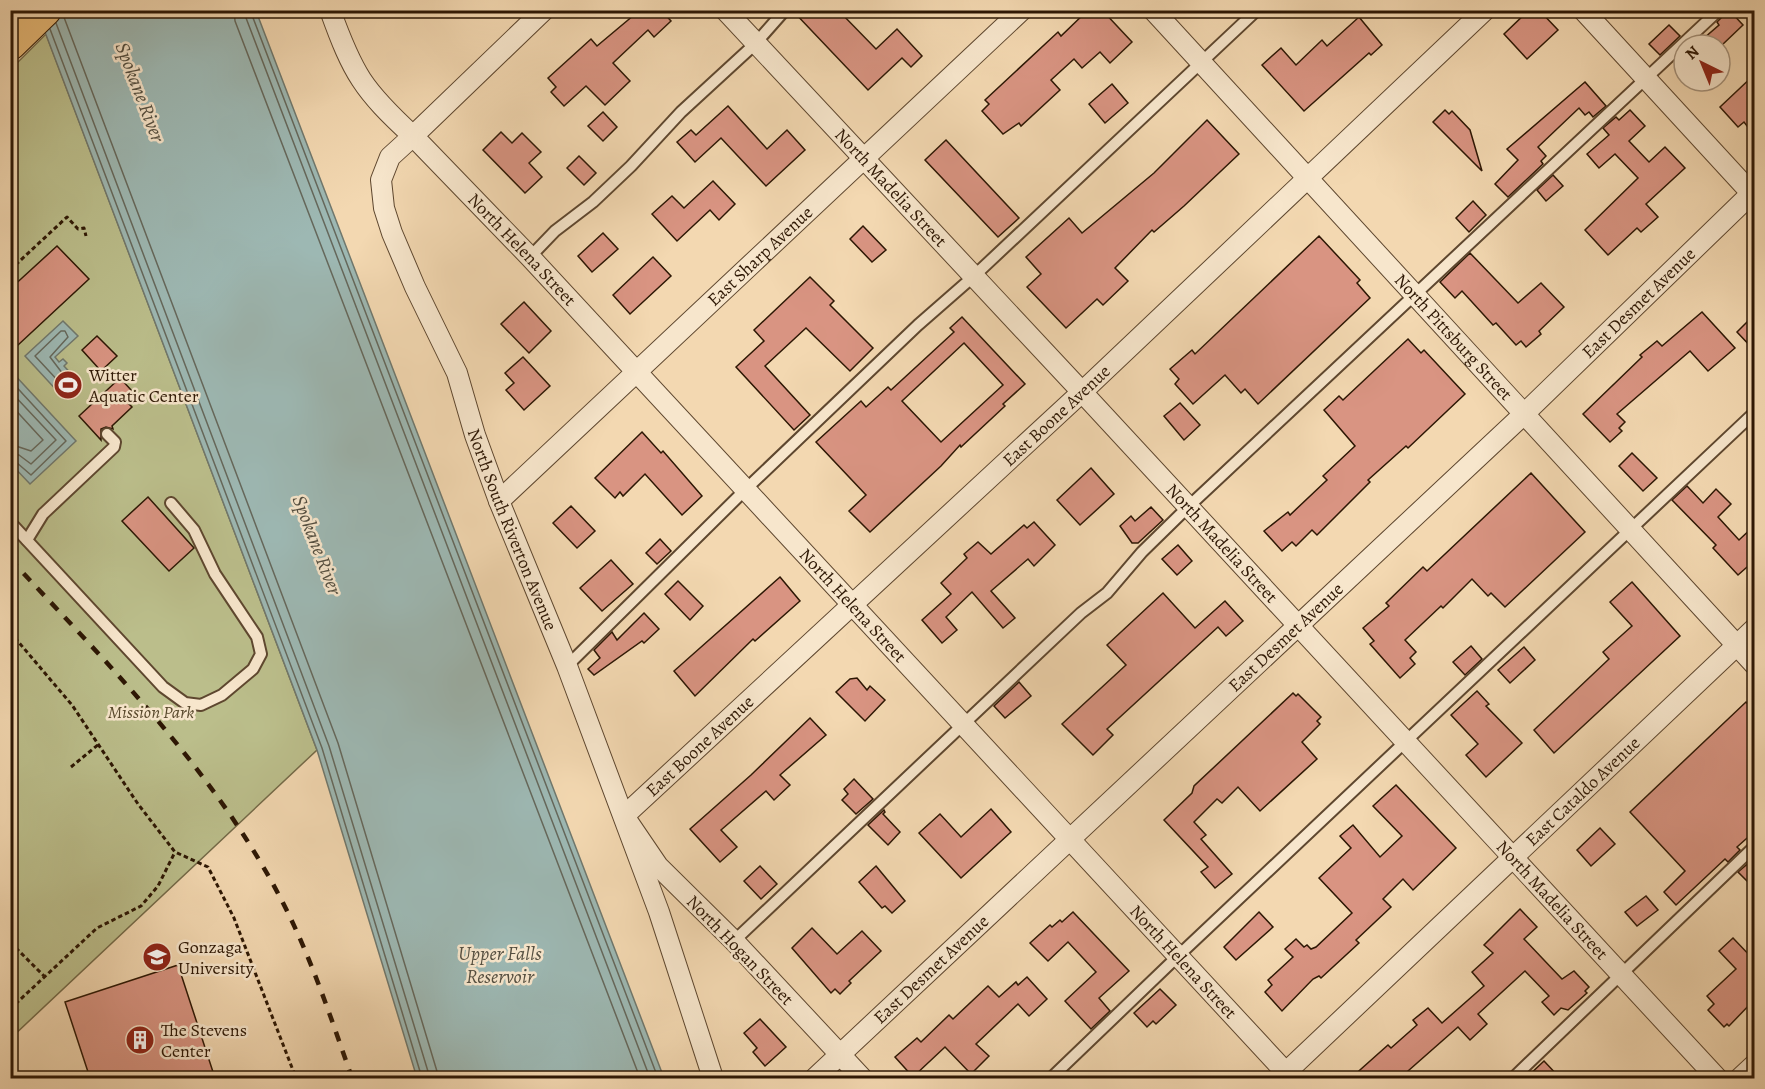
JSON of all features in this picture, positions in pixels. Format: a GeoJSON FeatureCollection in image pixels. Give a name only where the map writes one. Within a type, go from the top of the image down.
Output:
{"type":"FeatureCollection","features":[{"type":"Feature","properties":{"kind":"main road"},"geometry":{"type":"LineString","coordinates":[[10,44],[45,10]]}},
{"type":"Feature","properties":{"kind":"street"},"geometry":{"type":"LineString","coordinates":[[330,10],[359,80],[381,107],[413,136]]}},
{"type":"Feature","properties":{"kind":"street","name":"North South Riverton Avenue"},"geometry":{"type":"LineString","coordinates":[[544,10],[390,157],[383,169],[381,180],[384,208],[415,287],[457,373],[475,435],[499,501],[567,666],[659,912],[713,1078]]}},
{"type":"Feature","properties":{"kind":"street","name":"North Madelia Street"},"geometry":{"type":"LineString","coordinates":[[725,10],[1717,1078]]}},
{"type":"Feature","properties":{"kind":"street","name":"East Sharp Avenue"},"geometry":{"type":"LineString","coordinates":[[499,501],[1022,10]]}},
{"type":"Feature","properties":{"kind":"street","name":"North Pittsburg Street"},"geometry":{"type":"LineString","coordinates":[[1153,10],[1755,664]]}},
{"type":"Feature","properties":{"kind":"street","name":"East Boone Avenue"},"geometry":{"type":"LineString","coordinates":[[624,816],[1082,392],[1485,10]]}},
{"type":"Feature","properties":{"kind":"street"},"geometry":{"type":"LineString","coordinates":[[1583,10],[1754,194]]}},
{"type":"Feature","properties":{"kind":"street","name":"North Helena Street"},"geometry":{"type":"LineString","coordinates":[[413,136],[530,257],[1070,839],[1286,1077]]}},
{"type":"Feature","properties":{"kind":"street","name":"East Desmet Avenue"},"geometry":{"type":"LineString","coordinates":[[815,1078],[1524,414],[1754,194]]}},
{"type":"Feature","properties":{"kind":"street","name":"East Cataldo Avenue"},"geometry":{"type":"LineString","coordinates":[[1286,1077],[1512,858],[1755,629]]}},
{"type":"Feature","properties":{"kind":"street","name":"North Hogan Street"},"geometry":{"type":"LineString","coordinates":[[624,816],[658,866],[734,940],[862,1078]]}},
{"type":"Feature","properties":{"kind":"street"},"geometry":{"type":"LineString","coordinates":[[1740,1078],[1755,1065]]}},
{"type":"Feature","properties":{"kind":"lane"},"geometry":{"type":"LineString","coordinates":[[530,257],[555,231],[593,202],[681,112],[755,44],[785,10]]}},
{"type":"Feature","properties":{"kind":"lane"},"geometry":{"type":"LineString","coordinates":[[567,666],[745,490],[918,325],[974,276],[1257,10]]}},
{"type":"Feature","properties":{"kind":"lane"},"geometry":{"type":"LineString","coordinates":[[734,940],[962,723],[1081,613],[1107,593],[1142,552],[1188,507],[1719,10]]}},
{"type":"Feature","properties":{"kind":"lane"},"geometry":{"type":"LineString","coordinates":[[1051,1078],[1755,413]]}},
{"type":"Feature","properties":{"kind":"lane"},"geometry":{"type":"LineString","coordinates":[[27,540],[43,514],[114,447],[115,442],[107,434]]}},
{"type":"Feature","properties":{"kind":"lane"},"geometry":{"type":"LineString","coordinates":[[10,522],[163,687],[185,703],[201,705],[222,695],[253,669],[261,654],[257,637],[215,574],[195,530],[171,503]]}},
{"type":"Feature","properties":{"kind":"lane"},"geometry":{"type":"LineString","coordinates":[[1513,1078],[1755,847]]}},
{"type":"Feature","properties":{"kind":"path"},"geometry":{"type":"LineString","coordinates":[[10,270],[67,217],[78,229],[84,228],[87,236]]}},
{"type":"Feature","properties":{"kind":"path"},"geometry":{"type":"LineString","coordinates":[[10,632],[72,705],[138,804],[175,852],[208,867],[234,918],[296,1078]]}},
{"type":"Feature","properties":{"kind":"path"},"geometry":{"type":"LineString","coordinates":[[71,766],[99,744]]}},
{"type":"Feature","properties":{"kind":"path"},"geometry":{"type":"LineString","coordinates":[[10,1009],[97,928],[141,906],[158,886],[175,852]]}},
{"type":"Feature","properties":{"kind":"path"},"geometry":{"type":"LineString","coordinates":[[10,953],[16,948],[45,977]]}},
{"type":"Feature","properties":{"kind":"green space","name":"Mission Park"},"geometry":{"type":"Polygon","coordinates":[[[46,34],[317,750],[11,1038],[10,70],[46,34]]]}},
{"type":"Feature","properties":{"kind":"water","name":"Upper Falls Reservoir"},"geometry":{"type":"Polygon","coordinates":[[[37,11],[256,11],[664,1078],[417,1078],[317,750],[37,11]]]}},
{"type":"Feature","properties":{"kind":"water"},"geometry":{"type":"Polygon","coordinates":[[[63,321],[78,336],[55,357],[59,362],[63,359],[67,363],[64,366],[76,379],[60,394],[25,356],[63,321]]]}},
{"type":"Feature","properties":{"kind":"water"},"geometry":{"type":"Polygon","coordinates":[[[11,371],[76,441],[30,484],[11,464],[11,371]]]}},
{"type":"Feature","properties":{"kind":"building"},"geometry":{"type":"Polygon","coordinates":[[[640,10],[661,10],[671,21],[654,37],[648,30],[613,63],[630,81],[605,105],[586,86],[564,106],[551,92],[556,87],[548,78],[591,39],[597,46],[640,10]]]}},
{"type":"Feature","properties":{"kind":"building"},"geometry":{"type":"Polygon","coordinates":[[[792,10],[838,10],[876,49],[897,29],[922,56],[911,67],[902,58],[868,90],[792,10]]]}},
{"type":"Feature","properties":{"kind":"building"},"geometry":{"type":"Polygon","coordinates":[[[1088,10],[1102,10],[1132,42],[1110,63],[1100,52],[1082,68],[1074,59],[1051,80],[1060,90],[1021,126],[1019,123],[1003,134],[982,111],[989,104],[985,100],[1058,32],[1061,36],[1088,10]]]}},
{"type":"Feature","properties":{"kind":"building"},"geometry":{"type":"Polygon","coordinates":[[[1529,10],[1539,10],[1558,30],[1527,59],[1504,34],[1529,10]]]}},
{"type":"Feature","properties":{"kind":"building"},"geometry":{"type":"Polygon","coordinates":[[[1729,10],[1743,25],[1732,35],[1732,33],[1710,33],[1719,25],[1717,22],[1729,10]]]}},
{"type":"Feature","properties":{"kind":"building"},"geometry":{"type":"Polygon","coordinates":[[[1359,17],[1382,45],[1371,55],[1369,53],[1304,111],[1262,65],[1281,48],[1296,65],[1322,40],[1327,46],[1359,17]]]}},
{"type":"Feature","properties":{"kind":"building"},"geometry":{"type":"Polygon","coordinates":[[[1669,25],[1677,33],[1672,33],[1672,44],[1660,55],[1649,44],[1669,25]]]}},
{"type":"Feature","properties":{"kind":"building"},"geometry":{"type":"Polygon","coordinates":[[[1755,74],[1755,119],[1747,126],[1744,122],[1738,127],[1720,107],[1755,74]]]}},
{"type":"Feature","properties":{"kind":"building"},"geometry":{"type":"Polygon","coordinates":[[[1585,82],[1606,106],[1593,117],[1589,112],[1585,115],[1579,108],[1538,147],[1546,156],[1541,161],[1543,164],[1508,197],[1495,184],[1518,160],[1507,149],[1585,82]]]}},
{"type":"Feature","properties":{"kind":"building"},"geometry":{"type":"Polygon","coordinates":[[[1112,84],[1128,103],[1105,123],[1089,104],[1112,84]]]}},
{"type":"Feature","properties":{"kind":"building"},"geometry":{"type":"Polygon","coordinates":[[[728,106],[767,149],[787,130],[805,150],[766,186],[721,138],[695,162],[677,142],[691,130],[696,135],[728,106]]]}},
{"type":"Feature","properties":{"kind":"building"},"geometry":{"type":"Polygon","coordinates":[[[1445,110],[1449,114],[1452,111],[1470,130],[1482,171],[1433,122],[1445,110]]]}},
{"type":"Feature","properties":{"kind":"building"},"geometry":{"type":"Polygon","coordinates":[[[1630,110],[1645,126],[1629,141],[1649,162],[1665,147],[1685,168],[1646,204],[1658,217],[1641,232],[1637,228],[1608,255],[1585,230],[1638,178],[1615,154],[1599,168],[1587,154],[1609,135],[1603,128],[1616,117],[1619,120],[1630,110]]]}},
{"type":"Feature","properties":{"kind":"building"},"geometry":{"type":"Polygon","coordinates":[[[603,112],[617,127],[603,141],[588,126],[603,112]]]}},
{"type":"Feature","properties":{"kind":"building"},"geometry":{"type":"Polygon","coordinates":[[[1207,120],[1239,154],[1184,206],[1154,232],[1152,230],[1115,268],[1128,281],[1103,305],[1097,299],[1066,328],[1027,287],[1041,274],[1026,257],[1069,218],[1082,233],[1154,173],[1207,120]]]}},
{"type":"Feature","properties":{"kind":"building"},"geometry":{"type":"Polygon","coordinates":[[[501,132],[512,143],[522,133],[541,152],[529,163],[542,177],[525,193],[483,150],[501,132]]]}},
{"type":"Feature","properties":{"kind":"building"},"geometry":{"type":"Polygon","coordinates":[[[946,140],[1019,218],[998,237],[925,160],[946,140]]]}},
{"type":"Feature","properties":{"kind":"building"},"geometry":{"type":"Polygon","coordinates":[[[579,156],[596,173],[584,185],[567,168],[579,156]]]}},
{"type":"Feature","properties":{"kind":"building"},"geometry":{"type":"Polygon","coordinates":[[[1553,175],[1563,186],[1546,201],[1537,190],[1553,175]]]}},
{"type":"Feature","properties":{"kind":"building"},"geometry":{"type":"Polygon","coordinates":[[[713,181],[735,204],[719,220],[710,210],[677,241],[652,214],[672,196],[684,208],[713,181]]]}},
{"type":"Feature","properties":{"kind":"building"},"geometry":{"type":"Polygon","coordinates":[[[1473,201],[1486,215],[1469,232],[1456,218],[1473,201]]]}},
{"type":"Feature","properties":{"kind":"building"},"geometry":{"type":"Polygon","coordinates":[[[863,226],[886,250],[872,262],[850,239],[863,226]]]}},
{"type":"Feature","properties":{"kind":"building"},"geometry":{"type":"Polygon","coordinates":[[[603,233],[618,249],[592,272],[578,256],[603,233]]]}},
{"type":"Feature","properties":{"kind":"building"},"geometry":{"type":"Polygon","coordinates":[[[1319,236],[1360,280],[1357,283],[1370,298],[1258,404],[1245,389],[1241,393],[1225,375],[1193,404],[1175,384],[1179,379],[1170,369],[1192,350],[1195,354],[1319,236]]]}},
{"type":"Feature","properties":{"kind":"building"},"geometry":{"type":"Polygon","coordinates":[[[57,246],[89,279],[18,345],[10,337],[10,289],[57,246]]]}},
{"type":"Feature","properties":{"kind":"building"},"geometry":{"type":"Polygon","coordinates":[[[1470,253],[1518,303],[1541,283],[1564,307],[1539,331],[1541,334],[1526,347],[1521,341],[1516,345],[1496,323],[1493,325],[1462,291],[1455,298],[1440,282],[1470,253]]]}},
{"type":"Feature","properties":{"kind":"building"},"geometry":{"type":"Polygon","coordinates":[[[653,257],[671,276],[630,314],[613,295],[653,257]]]}},
{"type":"Feature","properties":{"kind":"building"},"geometry":{"type":"Polygon","coordinates":[[[810,277],[834,301],[830,305],[873,348],[850,371],[806,328],[765,366],[810,415],[794,430],[736,367],[764,341],[754,330],[810,277]]]}},
{"type":"Feature","properties":{"kind":"building"},"geometry":{"type":"Polygon","coordinates":[[[524,302],[551,331],[529,353],[501,324],[524,302]]]}},
{"type":"Feature","properties":{"kind":"building"},"geometry":{"type":"Polygon","coordinates":[[[1702,312],[1735,348],[1708,371],[1690,351],[1617,414],[1625,422],[1619,428],[1622,431],[1610,442],[1583,414],[1642,357],[1640,355],[1657,341],[1662,346],[1702,312]]]}},
{"type":"Feature","properties":{"kind":"building"},"geometry":{"type":"Polygon","coordinates":[[[962,317],[1025,384],[1003,404],[1005,406],[961,447],[960,445],[941,466],[870,532],[849,511],[866,495],[816,442],[861,401],[866,407],[888,387],[891,390],[954,332],[950,328],[962,317]],[[964,343],[902,401],[941,442],[1003,385],[964,343]]]}},
{"type":"Feature","properties":{"kind":"building"},"geometry":{"type":"Polygon","coordinates":[[[1747,322],[1755,330],[1755,351],[1737,332],[1747,322]]]}},
{"type":"Feature","properties":{"kind":"building"},"geometry":{"type":"Polygon","coordinates":[[[97,336],[117,356],[101,371],[82,350],[97,336]]]}},
{"type":"Feature","properties":{"kind":"building"},"geometry":{"type":"Polygon","coordinates":[[[1408,339],[1421,353],[1424,350],[1465,394],[1408,448],[1406,446],[1368,480],[1370,482],[1317,535],[1312,530],[1296,546],[1292,542],[1282,551],[1264,531],[1288,512],[1290,515],[1327,480],[1323,476],[1355,446],[1324,410],[1339,396],[1343,400],[1408,339]]]}},
{"type":"Feature","properties":{"kind":"building"},"geometry":{"type":"Polygon","coordinates":[[[523,357],[550,386],[524,410],[506,390],[514,383],[505,373],[523,357]]]}},
{"type":"Feature","properties":{"kind":"building"},"geometry":{"type":"Polygon","coordinates":[[[120,378],[132,391],[124,399],[132,407],[112,426],[113,429],[106,427],[101,429],[101,440],[79,416],[120,378]]]}},
{"type":"Feature","properties":{"kind":"building"},"geometry":{"type":"Polygon","coordinates":[[[1180,403],[1200,425],[1184,440],[1164,416],[1180,403]]]}},
{"type":"Feature","properties":{"kind":"building"},"geometry":{"type":"Polygon","coordinates":[[[642,432],[661,453],[663,451],[702,496],[682,515],[645,474],[623,496],[620,492],[615,498],[595,478],[642,432]]]}},
{"type":"Feature","properties":{"kind":"building"},"geometry":{"type":"Polygon","coordinates":[[[1632,453],[1657,478],[1643,491],[1619,466],[1632,453]]]}},
{"type":"Feature","properties":{"kind":"building"},"geometry":{"type":"Polygon","coordinates":[[[1091,468],[1114,494],[1080,525],[1057,500],[1091,468]]]}},
{"type":"Feature","properties":{"kind":"building"},"geometry":{"type":"Polygon","coordinates":[[[1531,473],[1585,532],[1505,607],[1491,593],[1488,596],[1472,579],[1443,608],[1441,606],[1405,640],[1416,652],[1410,658],[1415,664],[1400,678],[1370,644],[1374,641],[1363,628],[1389,606],[1386,603],[1423,567],[1427,571],[1531,473]]]}},
{"type":"Feature","properties":{"kind":"building"},"geometry":{"type":"Polygon","coordinates":[[[1687,486],[1703,503],[1716,489],[1731,504],[1718,517],[1739,540],[1755,525],[1755,560],[1738,575],[1713,548],[1716,545],[1672,500],[1687,486]]]}},
{"type":"Feature","properties":{"kind":"building"},"geometry":{"type":"Polygon","coordinates":[[[148,497],[194,548],[169,571],[122,521],[148,497]]]}},
{"type":"Feature","properties":{"kind":"building"},"geometry":{"type":"Polygon","coordinates":[[[571,506],[595,531],[577,548],[553,523],[571,506]]]}},
{"type":"Feature","properties":{"kind":"building"},"geometry":{"type":"Polygon","coordinates":[[[1151,507],[1163,520],[1138,543],[1132,543],[1120,526],[1131,516],[1135,521],[1151,507]]]}},
{"type":"Feature","properties":{"kind":"building"},"geometry":{"type":"Polygon","coordinates":[[[1034,522],[1055,545],[1034,566],[1028,559],[991,591],[1015,618],[1003,628],[972,592],[946,617],[957,630],[942,643],[922,620],[951,594],[941,583],[967,558],[964,554],[978,542],[991,554],[1024,525],[1027,528],[1034,522]]]}},
{"type":"Feature","properties":{"kind":"building"},"geometry":{"type":"Polygon","coordinates":[[[660,539],[671,551],[657,564],[646,553],[660,539]]]}},
{"type":"Feature","properties":{"kind":"building"},"geometry":{"type":"Polygon","coordinates":[[[1178,545],[1192,561],[1177,575],[1162,559],[1178,545]]]}},
{"type":"Feature","properties":{"kind":"building"},"geometry":{"type":"Polygon","coordinates":[[[611,560],[633,584],[602,611],[580,588],[611,560]]]}},
{"type":"Feature","properties":{"kind":"building"},"geometry":{"type":"Polygon","coordinates":[[[780,577],[800,601],[755,641],[753,639],[695,696],[674,671],[780,577]]]}},
{"type":"Feature","properties":{"kind":"building"},"geometry":{"type":"Polygon","coordinates":[[[678,581],[703,606],[690,620],[665,594],[678,581]]]}},
{"type":"Feature","properties":{"kind":"building"},"geometry":{"type":"Polygon","coordinates":[[[1632,582],[1680,636],[1554,753],[1534,730],[1609,659],[1603,652],[1632,626],[1610,602],[1632,582]]]}},
{"type":"Feature","properties":{"kind":"building"},"geometry":{"type":"Polygon","coordinates":[[[1163,593],[1195,628],[1225,601],[1243,621],[1226,636],[1218,627],[1107,729],[1113,735],[1093,755],[1062,724],[1126,665],[1107,645],[1163,593]]]}},
{"type":"Feature","properties":{"kind":"building"},"geometry":{"type":"Polygon","coordinates":[[[644,613],[659,629],[644,643],[642,641],[594,675],[588,669],[600,658],[594,650],[612,632],[617,640],[644,613]]]}},
{"type":"Feature","properties":{"kind":"building"},"geometry":{"type":"Polygon","coordinates":[[[1471,646],[1482,659],[1465,675],[1453,662],[1471,646]]]}},
{"type":"Feature","properties":{"kind":"building"},"geometry":{"type":"Polygon","coordinates":[[[1524,647],[1535,660],[1510,683],[1498,670],[1524,647]]]}},
{"type":"Feature","properties":{"kind":"building"},"geometry":{"type":"Polygon","coordinates":[[[857,678],[867,690],[870,686],[885,700],[865,721],[836,692],[850,679],[857,678]]]}},
{"type":"Feature","properties":{"kind":"building"},"geometry":{"type":"Polygon","coordinates":[[[1019,682],[1031,696],[1005,718],[994,706],[1019,682]]]}},
{"type":"Feature","properties":{"kind":"building"},"geometry":{"type":"Polygon","coordinates":[[[1477,691],[1489,704],[1486,706],[1522,743],[1486,777],[1466,755],[1478,744],[1451,715],[1477,691]]]}},
{"type":"Feature","properties":{"kind":"building"},"geometry":{"type":"Polygon","coordinates":[[[1293,693],[1296,696],[1298,694],[1321,717],[1317,721],[1320,724],[1302,742],[1317,759],[1260,811],[1238,787],[1222,803],[1217,799],[1194,822],[1206,835],[1201,839],[1232,874],[1215,888],[1201,872],[1208,867],[1164,820],[1192,793],[1194,786],[1293,693]]]}},
{"type":"Feature","properties":{"kind":"building"},"geometry":{"type":"Polygon","coordinates":[[[1746,702],[1755,712],[1755,831],[1737,847],[1740,850],[1728,862],[1725,859],[1676,905],[1664,892],[1685,871],[1630,812],[1746,702]]]}},
{"type":"Feature","properties":{"kind":"building"},"geometry":{"type":"Polygon","coordinates":[[[810,718],[826,735],[780,775],[790,785],[774,800],[766,791],[721,830],[737,847],[720,862],[690,829],[810,718]]]}},
{"type":"Feature","properties":{"kind":"building"},"geometry":{"type":"Polygon","coordinates":[[[854,779],[873,799],[856,814],[842,800],[848,794],[844,789],[854,779]]]}},
{"type":"Feature","properties":{"kind":"building"},"geometry":{"type":"Polygon","coordinates":[[[1396,785],[1456,848],[1413,890],[1403,879],[1383,899],[1391,907],[1356,940],[1359,943],[1321,978],[1319,976],[1313,979],[1282,1011],[1265,992],[1272,985],[1268,980],[1293,957],[1285,949],[1296,939],[1304,947],[1307,945],[1311,949],[1316,947],[1352,913],[1319,878],[1351,848],[1340,836],[1353,825],[1380,857],[1402,836],[1373,806],[1396,785]]]}},
{"type":"Feature","properties":{"kind":"building"},"geometry":{"type":"Polygon","coordinates":[[[991,809],[1011,832],[961,878],[919,833],[940,814],[961,837],[991,809]]]}},
{"type":"Feature","properties":{"kind":"building"},"geometry":{"type":"Polygon","coordinates":[[[884,810],[883,814],[900,832],[888,845],[868,825],[884,810]]]}},
{"type":"Feature","properties":{"kind":"building"},"geometry":{"type":"Polygon","coordinates":[[[1600,828],[1615,844],[1591,866],[1577,850],[1600,828]]]}},
{"type":"Feature","properties":{"kind":"building"},"geometry":{"type":"Polygon","coordinates":[[[1751,861],[1755,865],[1755,889],[1738,872],[1751,861]]]}},
{"type":"Feature","properties":{"kind":"building"},"geometry":{"type":"Polygon","coordinates":[[[760,866],[777,884],[761,899],[744,881],[760,866]]]}},
{"type":"Feature","properties":{"kind":"building"},"geometry":{"type":"Polygon","coordinates":[[[876,866],[905,901],[892,913],[885,906],[882,908],[859,882],[876,866]]]}},
{"type":"Feature","properties":{"kind":"building"},"geometry":{"type":"Polygon","coordinates":[[[1646,896],[1658,910],[1637,926],[1625,912],[1646,896]]]}},
{"type":"Feature","properties":{"kind":"building"},"geometry":{"type":"Polygon","coordinates":[[[1520,909],[1537,927],[1524,939],[1562,979],[1574,971],[1589,987],[1585,991],[1587,993],[1568,1010],[1561,1008],[1554,1015],[1542,1002],[1549,996],[1525,971],[1478,1014],[1487,1024],[1470,1040],[1458,1027],[1400,1078],[1351,1078],[1388,1045],[1391,1048],[1417,1025],[1413,1020],[1428,1008],[1442,1023],[1484,986],[1472,972],[1493,953],[1484,945],[1520,909]]]}},
{"type":"Feature","properties":{"kind":"building"},"geometry":{"type":"Polygon","coordinates":[[[1073,912],[1129,971],[1099,998],[1110,1011],[1091,1029],[1065,1001],[1096,972],[1068,942],[1048,961],[1030,943],[1050,925],[1052,927],[1060,920],[1062,922],[1073,912]]]}},
{"type":"Feature","properties":{"kind":"building"},"geometry":{"type":"Polygon","coordinates":[[[1259,912],[1273,927],[1236,960],[1224,947],[1259,912]]]}},
{"type":"Feature","properties":{"kind":"building"},"geometry":{"type":"Polygon","coordinates":[[[812,928],[837,954],[862,931],[881,951],[849,981],[851,983],[840,994],[835,989],[831,993],[792,948],[812,928]]]}},
{"type":"Feature","properties":{"kind":"building"},"geometry":{"type":"Polygon","coordinates":[[[1733,938],[1755,961],[1755,999],[1729,1026],[1727,1024],[1724,1027],[1708,1010],[1714,1004],[1707,996],[1736,969],[1719,951],[1733,938]]]}},
{"type":"Feature","properties":{"kind":"building","name":"The Stevens Center"},"geometry":{"type":"Polygon","coordinates":[[[178,965],[215,1078],[90,1078],[65,1002],[178,965]]]}},
{"type":"Feature","properties":{"kind":"building"},"geometry":{"type":"Polygon","coordinates":[[[1027,977],[1047,999],[1029,1016],[1018,1004],[976,1044],[989,1056],[971,1074],[945,1047],[913,1077],[895,1057],[917,1038],[921,1042],[949,1015],[953,1019],[988,986],[999,997],[1016,982],[1018,985],[1027,977]]]}},
{"type":"Feature","properties":{"kind":"building"},"geometry":{"type":"Polygon","coordinates":[[[1160,989],[1176,1005],[1156,1024],[1153,1021],[1147,1027],[1134,1013],[1160,989]]]}},
{"type":"Feature","properties":{"kind":"building"},"geometry":{"type":"Polygon","coordinates":[[[760,1019],[786,1047],[765,1066],[753,1052],[757,1048],[744,1033],[760,1019]]]}},
{"type":"Feature","properties":{"kind":"building"},"geometry":{"type":"Polygon","coordinates":[[[1544,1061],[1560,1078],[1526,1078],[1544,1061]]]}},
{"type":"Feature","properties":{"kind":"railway"},"geometry":{"type":"LineString","coordinates":[[10,559],[158,721],[193,764],[255,853],[282,901],[302,944],[352,1078]]}},
{"type":"Feature","properties":{"kind":"place","name":"Witter Aquatic Center"},"geometry":{"type":"Point","coordinates":[68,385]}},
{"type":"Feature","properties":{"kind":"place","name":"Gonzaga University"},"geometry":{"type":"Point","coordinates":[157,957]}},
{"type":"Feature","properties":{"kind":"place","name":"The Stevens Center"},"geometry":{"type":"Point","coordinates":[140,1040]}},
{"type":"Feature","properties":{"kind":"water label","name":"Spokane River"},"geometry":{"type":"Point","coordinates":[140,92]}},
{"type":"Feature","properties":{"kind":"water label","name":"Spokane River"},"geometry":{"type":"Point","coordinates":[317,545]}}]}
